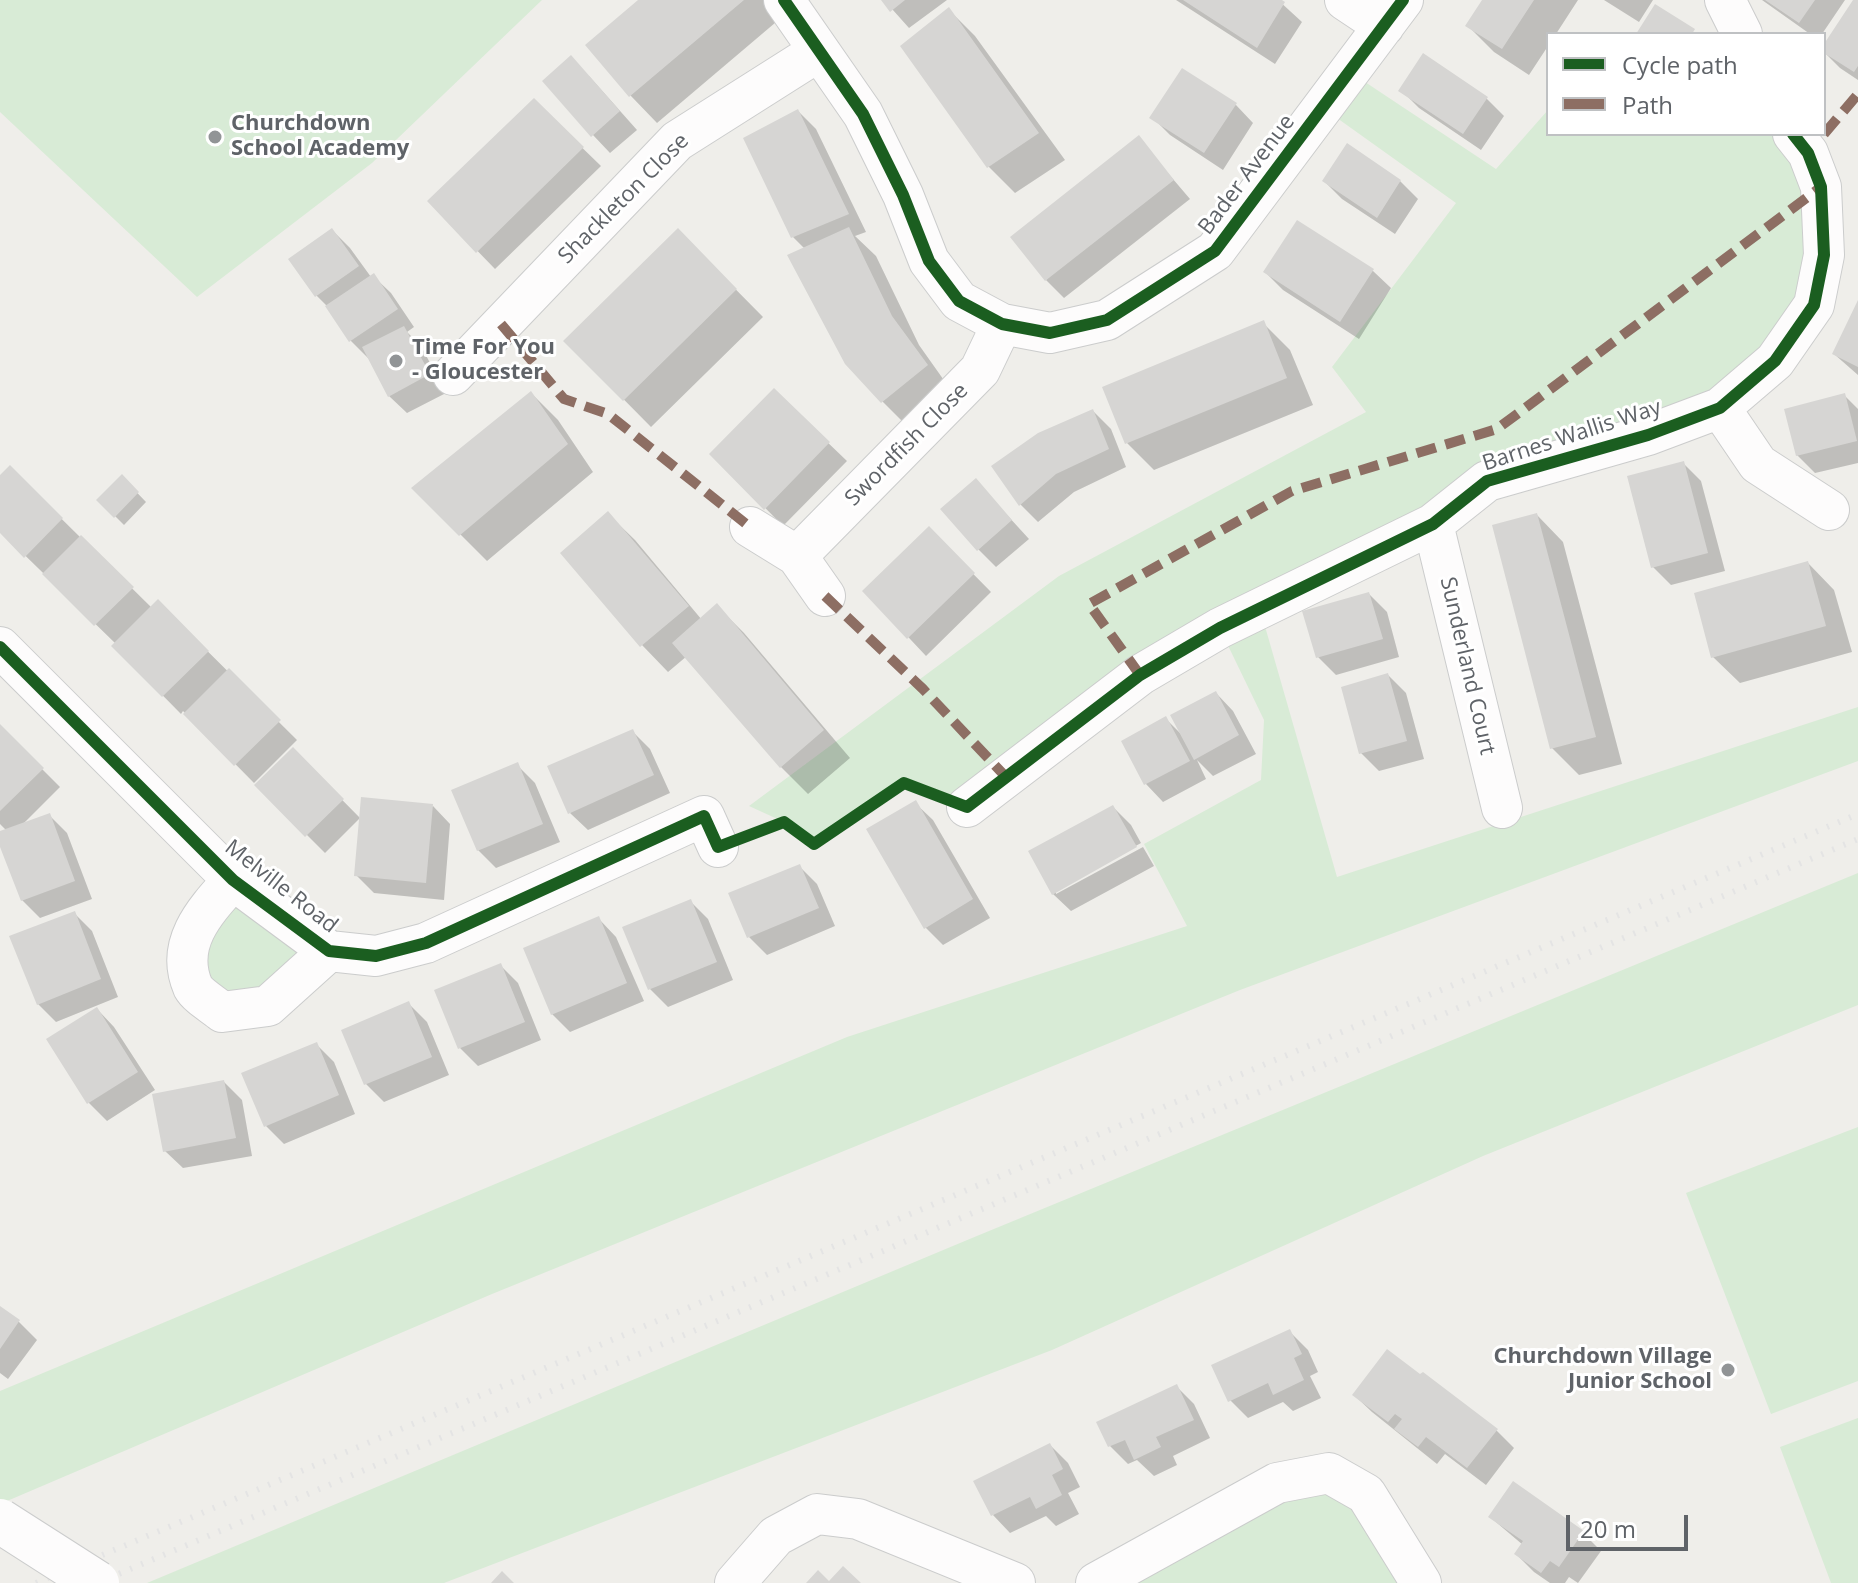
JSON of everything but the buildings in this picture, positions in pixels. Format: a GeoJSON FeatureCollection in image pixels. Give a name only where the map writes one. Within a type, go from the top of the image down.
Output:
{"type":"FeatureCollection","features":[{"type":"Feature","properties":{"kind":"street","name":"Bader Avenue"},"geometry":{"type":"LineString","coordinates":[[784,0],[863,114],[903,195],[929,261],[959,301],[1002,324],[1050,333],[1107,320],[1215,251],[1394,13],[1345,0]]}},
{"type":"Feature","properties":{"kind":"street"},"geometry":{"type":"LineString","coordinates":[[1725,0],[1741,32]]}},
{"type":"Feature","properties":{"kind":"street","name":"Shackleton Close"},"geometry":{"type":"LineString","coordinates":[[453,375],[677,141],[819,51]]}},
{"type":"Feature","properties":{"kind":"street","name":"Barnes Wallis Way"},"geometry":{"type":"LineString","coordinates":[[967,807],[1140,675],[1220,628],[1433,524],[1487,481],[1648,435],[1720,408],[1775,361],[1841,260],[1821,187],[1808,153],[1795,136]]}},
{"type":"Feature","properties":{"kind":"street","name":"Swordfish Close"},"geometry":{"type":"LineString","coordinates":[[797,556],[980,370],[1002,324]]}},
{"type":"Feature","properties":{"kind":"street"},"geometry":{"type":"LineString","coordinates":[[1720,408],[1758,464],[1829,510]]}},
{"type":"Feature","properties":{"kind":"street","name":"Sunderland Court"},"geometry":{"type":"LineString","coordinates":[[1433,524],[1502,808]]}},
{"type":"Feature","properties":{"kind":"street"},"geometry":{"type":"LineString","coordinates":[[750,527],[797,556],[825,596]]}},
{"type":"Feature","properties":{"kind":"street","name":"Melville Road"},"geometry":{"type":"LineString","coordinates":[[0,647],[233,880],[329,951],[376,956],[426,943],[704,816],[718,847]]}},
{"type":"Feature","properties":{"kind":"street","name":"Melville Road"},"geometry":{"type":"LineString","coordinates":[[233,880],[204,912],[186,949],[194,989],[222,1012],[268,1006],[329,951]]}},
{"type":"Feature","properties":{"kind":"street"},"geometry":{"type":"LineString","coordinates":[[1096,1583],[1277,1483],[1329,1473],[1366,1494],[1421,1583]]}},
{"type":"Feature","properties":{"kind":"street"},"geometry":{"type":"LineString","coordinates":[[735,1583],[776,1536],[817,1514],[858,1519],[1015,1583]]}},
{"type":"Feature","properties":{"kind":"street"},"geometry":{"type":"LineString","coordinates":[[0,1521],[97,1583]]}},
{"type":"Feature","properties":{"kind":"green space","name":"Churchdown School Academy"},"geometry":{"type":"Polygon","coordinates":[[[0,0],[542,0],[372,163],[197,297],[0,112],[0,0]]]}},
{"type":"Feature","properties":{"kind":"green space"},"geometry":{"type":"Polygon","coordinates":[[[1350,72],[1496,169],[1546,112],[1546,136],[1794,136],[1824,255],[1720,408],[1487,480],[1260,609],[1337,877],[1858,707],[1858,761],[1240,990],[492,1294],[0,1504],[0,1391],[847,1037],[1187,926],[1144,844],[1261,780],[1264,720],[1220,629],[967,807],[904,783],[814,844],[784,822],[749,806],[1059,576],[1366,412],[1332,367],[1456,203],[1323,108],[1350,72]]]}},
{"type":"Feature","properties":{"kind":"green space"},"geometry":{"type":"Polygon","coordinates":[[[1858,873],[1858,1005],[1483,1156],[1052,1350],[444,1583],[147,1583],[972,1238],[1858,873]]]}},
{"type":"Feature","properties":{"kind":"green space"},"geometry":{"type":"Polygon","coordinates":[[[233,880],[329,951],[268,1006],[194,989],[233,880]]]}},
{"type":"Feature","properties":{"kind":"green space"},"geometry":{"type":"Polygon","coordinates":[[[1858,1127],[1858,1381],[1771,1414],[1686,1193],[1858,1127]]]}},
{"type":"Feature","properties":{"kind":"green space"},"geometry":{"type":"Polygon","coordinates":[[[1858,1418],[1858,1583],[1831,1583],[1780,1447],[1858,1418]]]}},
{"type":"Feature","properties":{"kind":"green space"},"geometry":{"type":"Polygon","coordinates":[[[1329,1473],[1421,1583],[1096,1583],[1329,1473]]]}},
{"type":"Feature","properties":{"kind":"railway"},"geometry":{"type":"LineString","coordinates":[[36,1583],[1858,814]]}},
{"type":"Feature","properties":{"kind":"railway"},"geometry":{"type":"LineString","coordinates":[[97,1583],[1858,839]]}},
{"type":"Feature","properties":{"kind":"marked path"},"geometry":{"type":"LineString","coordinates":[[1826,132],[1858,94]]}},
{"type":"Feature","properties":{"kind":"marked path"},"geometry":{"type":"LineString","coordinates":[[1140,675],[1089,604],[1292,491],[1497,429],[1821,187]]}},
{"type":"Feature","properties":{"kind":"marked path"},"geometry":{"type":"LineString","coordinates":[[501,324],[564,399],[608,414],[750,527]]}},
{"type":"Feature","properties":{"kind":"marked path"},"geometry":{"type":"LineString","coordinates":[[825,596],[923,689],[1006,777]]}},
{"type":"Feature","properties":{"kind":"cycle path"},"geometry":{"type":"LineString","coordinates":[[784,0],[863,114],[903,195],[929,261],[959,301],[1002,324],[1050,333],[1107,320],[1215,251],[1403,0]]}},
{"type":"Feature","properties":{"kind":"cycle path"},"geometry":{"type":"LineString","coordinates":[[0,647],[233,880],[329,951],[376,956],[426,943],[704,816],[718,847],[784,822],[814,844],[904,783],[967,807],[1140,675],[1220,628],[1433,524],[1487,481],[1648,435],[1720,408],[1775,361],[1814,305],[1824,255],[1821,187],[1808,153],[1795,136]]}},
{"type":"Feature","properties":{"kind":"place","name":"Churchdown School Academy"},"geometry":{"type":"Point","coordinates":[215,137]}},
{"type":"Feature","properties":{"kind":"place","name":"Time For You - Gloucester"},"geometry":{"type":"Point","coordinates":[396,361]}},
{"type":"Feature","properties":{"kind":"place","name":"Churchdown Village Junior School"},"geometry":{"type":"Point","coordinates":[1728,1370]}}]}
